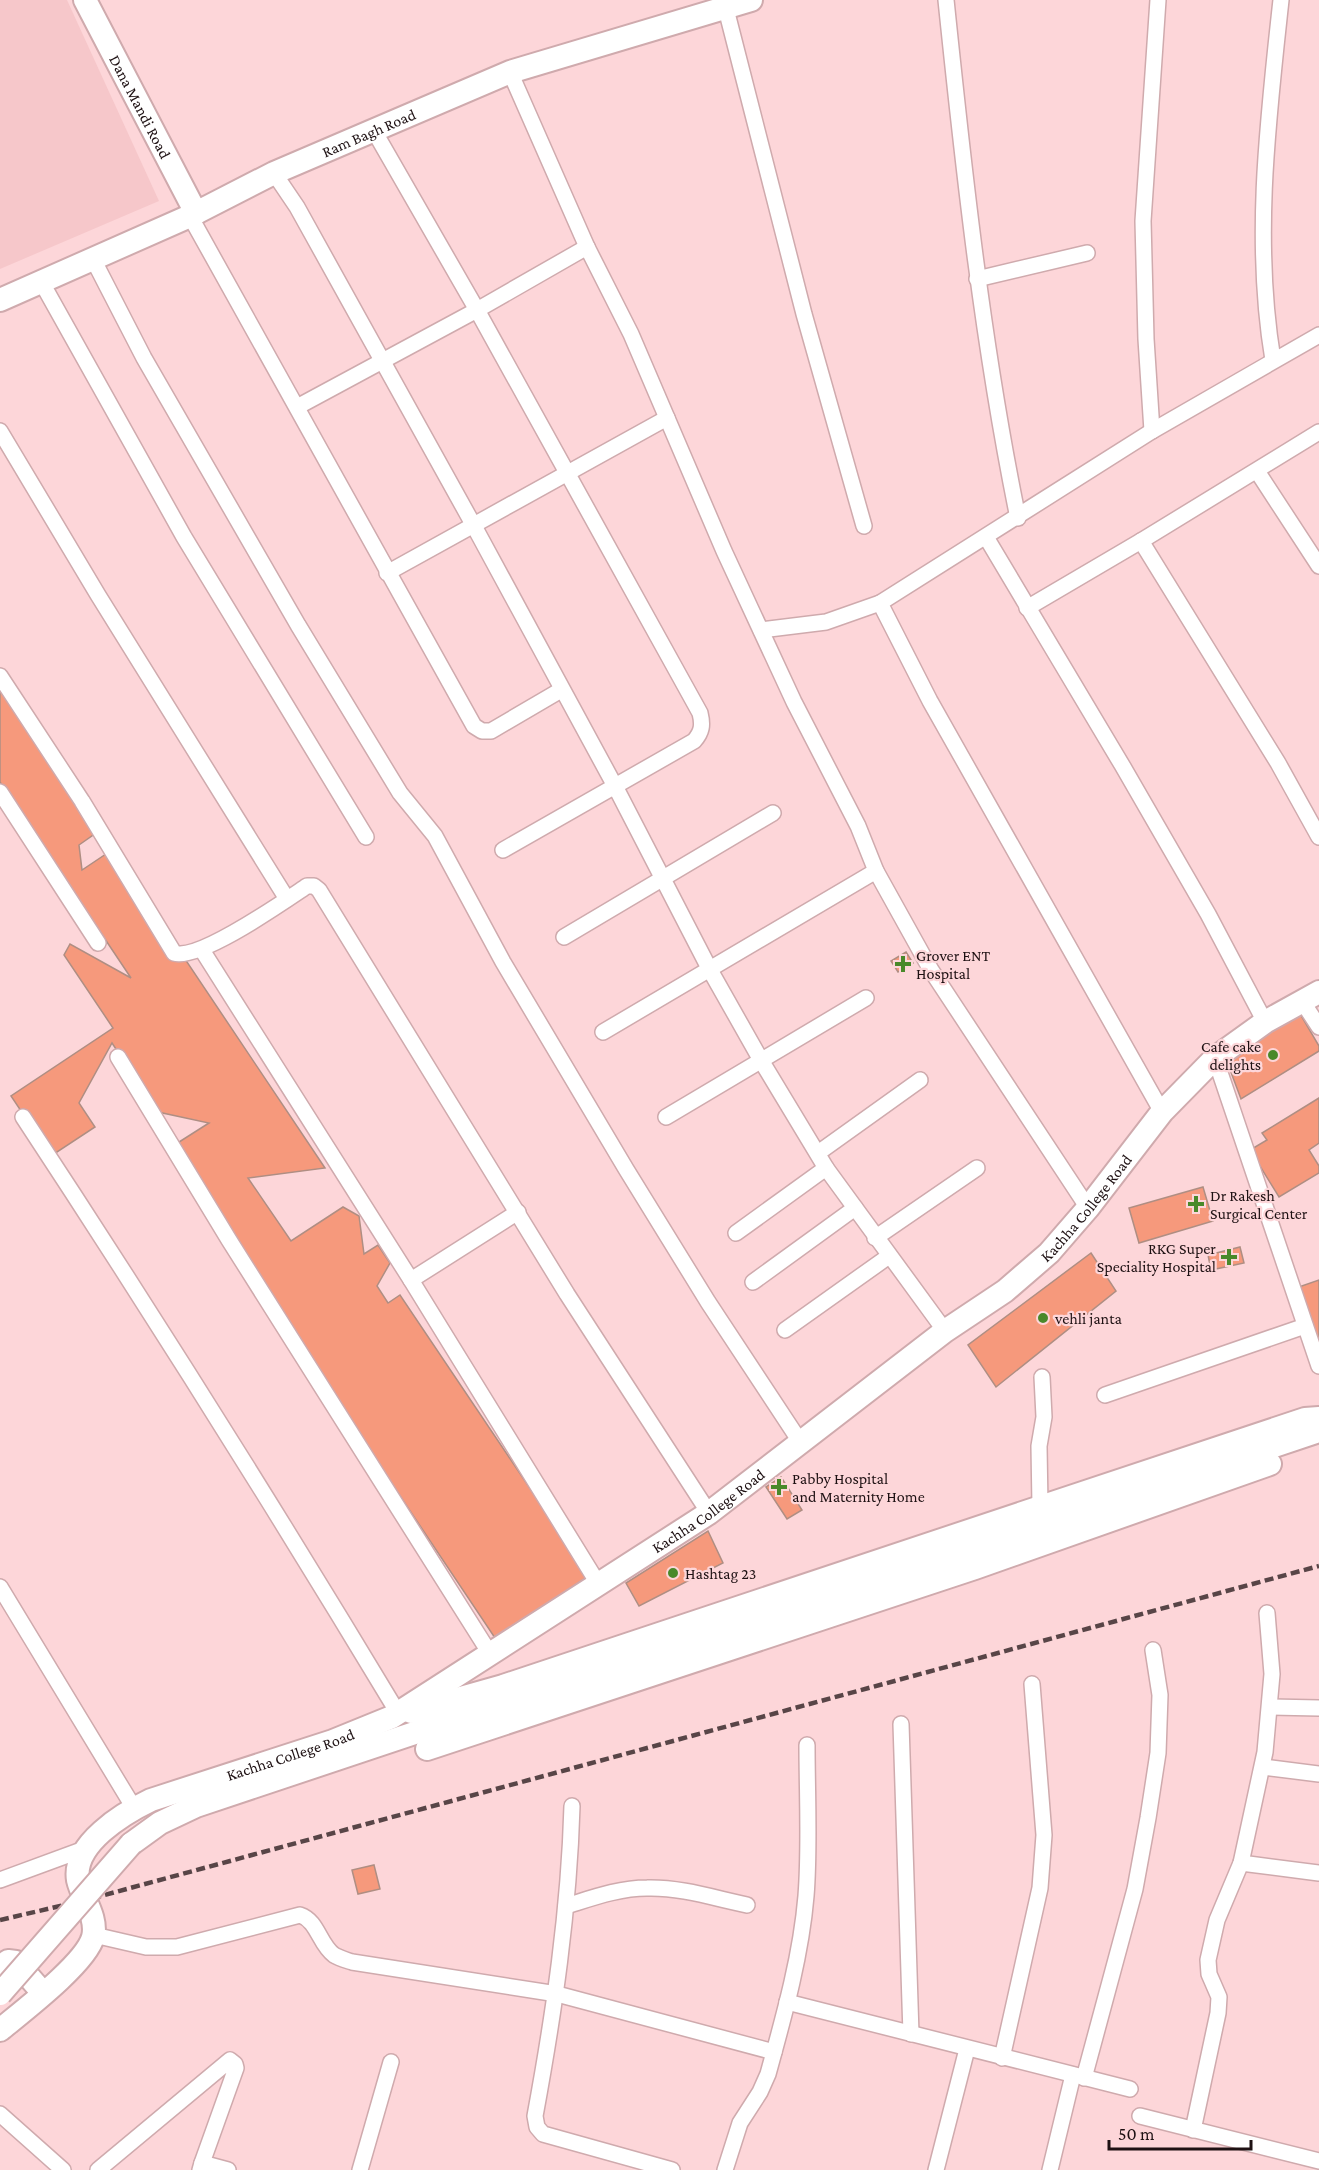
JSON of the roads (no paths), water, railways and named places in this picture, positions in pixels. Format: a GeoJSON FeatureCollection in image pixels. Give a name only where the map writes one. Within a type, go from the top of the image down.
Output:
{"type":"FeatureCollection","features":[{"type":"Feature","properties":{"kind":"street","name":"Dana Mandi Road"},"geometry":{"type":"LineString","coordinates":[[85,0],[193,214]]}},
{"type":"Feature","properties":{"kind":"street","name":"Ram Bagh Road"},"geometry":{"type":"LineString","coordinates":[[0,300],[193,214],[274,173],[510,72],[678,10],[726,9],[751,0]]}},
{"type":"Feature","properties":{"kind":"street"},"geometry":{"type":"LineString","coordinates":[[946,0],[977,279],[999,428],[1018,518]]}},
{"type":"Feature","properties":{"kind":"street"},"geometry":{"type":"LineString","coordinates":[[1152,431],[1146,339],[1143,220],[1158,0]]}},
{"type":"Feature","properties":{"kind":"street"},"geometry":{"type":"LineString","coordinates":[[1273,360],[1265,312],[1262,258],[1266,169],[1281,0]]}},
{"type":"Feature","properties":{"kind":"street"},"geometry":{"type":"LineString","coordinates":[[726,9],[804,314],[864,526]]}},
{"type":"Feature","properties":{"kind":"street"},"geometry":{"type":"LineString","coordinates":[[510,72],[587,247],[631,334],[760,630],[858,826],[876,872],[931,970],[1088,1208]]}},
{"type":"Feature","properties":{"kind":"street"},"geometry":{"type":"LineString","coordinates":[[373,129],[477,310],[700,713],[703,724],[700,734],[694,741],[616,788],[503,850]]}},
{"type":"Feature","properties":{"kind":"street"},"geometry":{"type":"LineString","coordinates":[[274,173],[297,207],[380,362],[474,526],[616,788],[710,970],[762,1062],[826,1168],[945,1331]]}},
{"type":"Feature","properties":{"kind":"street"},"geometry":{"type":"LineString","coordinates":[[193,214],[387,573],[474,726],[482,731],[491,731],[561,690]]}},
{"type":"Feature","properties":{"kind":"street"},"geometry":{"type":"LineString","coordinates":[[297,407],[477,310],[587,247]]}},
{"type":"Feature","properties":{"kind":"street"},"geometry":{"type":"LineString","coordinates":[[977,279],[1087,253]]}},
{"type":"Feature","properties":{"kind":"street"},"geometry":{"type":"LineString","coordinates":[[93,259],[144,358],[298,625],[400,793],[435,836],[514,981],[626,1169],[708,1302],[801,1443]]}},
{"type":"Feature","properties":{"kind":"street"},"geometry":{"type":"LineString","coordinates":[[42,283],[202,568],[366,837]]}},
{"type":"Feature","properties":{"kind":"street"},"geometry":{"type":"LineString","coordinates":[[760,630],[826,622],[880,603],[1018,518],[1152,431],[1319,335]]}},
{"type":"Feature","properties":{"kind":"street"},"geometry":{"type":"LineString","coordinates":[[387,573],[667,418]]}},
{"type":"Feature","properties":{"kind":"street"},"geometry":{"type":"LineString","coordinates":[[0,431],[103,604],[288,899]]}},
{"type":"Feature","properties":{"kind":"street"},"geometry":{"type":"LineString","coordinates":[[1027,608],[1319,432]]}},
{"type":"Feature","properties":{"kind":"street"},"geometry":{"type":"LineString","coordinates":[[1257,471],[1319,566]]}},
{"type":"Feature","properties":{"kind":"street"},"geometry":{"type":"LineString","coordinates":[[986,537],[1208,914],[1265,1022]]}},
{"type":"Feature","properties":{"kind":"street"},"geometry":{"type":"LineString","coordinates":[[1141,541],[1278,763],[1319,837]]}},
{"type":"Feature","properties":{"kind":"street"},"geometry":{"type":"LineString","coordinates":[[880,603],[946,730],[1162,1112]]}},
{"type":"Feature","properties":{"kind":"street"},"geometry":{"type":"LineString","coordinates":[[0,676],[126,871],[168,948],[180,955],[202,950],[307,886],[314,886],[319,890],[427,1070],[518,1212],[567,1294],[709,1513]]}},
{"type":"Feature","properties":{"kind":"street"},"geometry":{"type":"LineString","coordinates":[[0,792],[98,943]]}},
{"type":"Feature","properties":{"kind":"street"},"geometry":{"type":"LineString","coordinates":[[564,937],[773,813]]}},
{"type":"Feature","properties":{"kind":"street"},"geometry":{"type":"LineString","coordinates":[[603,1032],[876,872]]}},
{"type":"Feature","properties":{"kind":"street"},"geometry":{"type":"LineString","coordinates":[[202,950],[411,1280],[599,1585]]}},
{"type":"Feature","properties":{"kind":"street"},"geometry":{"type":"LineString","coordinates":[[1310,996],[1319,1027]]}},
{"type":"Feature","properties":{"kind":"street","name":"Kachha College Road"},"geometry":{"type":"LineString","coordinates":[[0,1880],[87,1848],[134,1808],[167,1794],[333,1741],[395,1715],[489,1652],[599,1585],[709,1513],[945,1331],[1005,1291],[1049,1253],[1088,1208],[1162,1112],[1215,1058],[1265,1022],[1310,996]]}},
{"type":"Feature","properties":{"kind":"street"},"geometry":{"type":"LineString","coordinates":[[666,1117],[762,1062],[866,998]]}},
{"type":"Feature","properties":{"kind":"street"},"geometry":{"type":"LineString","coordinates":[[118,1057],[228,1240],[489,1652]]}},
{"type":"Feature","properties":{"kind":"street"},"geometry":{"type":"LineString","coordinates":[[1215,1058],[1319,1366]]}},
{"type":"Feature","properties":{"kind":"street"},"geometry":{"type":"LineString","coordinates":[[818,1153],[920,1080]]}},
{"type":"Feature","properties":{"kind":"street"},"geometry":{"type":"LineString","coordinates":[[23,1117],[144,1301],[312,1570],[395,1715],[503,1686],[1305,1419],[1317,1432]]}},
{"type":"Feature","properties":{"kind":"street"},"geometry":{"type":"LineString","coordinates":[[736,1233],[826,1168]]}},
{"type":"Feature","properties":{"kind":"street"},"geometry":{"type":"LineString","coordinates":[[875,1238],[977,1168]]}},
{"type":"Feature","properties":{"kind":"street"},"geometry":{"type":"LineString","coordinates":[[753,1282],[855,1208]]}},
{"type":"Feature","properties":{"kind":"street"},"geometry":{"type":"LineString","coordinates":[[411,1280],[518,1212]]}},
{"type":"Feature","properties":{"kind":"street"},"geometry":{"type":"LineString","coordinates":[[785,1330],[889,1256]]}},
{"type":"Feature","properties":{"kind":"street"},"geometry":{"type":"LineString","coordinates":[[1105,1395],[1305,1326]]}},
{"type":"Feature","properties":{"kind":"street"},"geometry":{"type":"LineString","coordinates":[[1040,1506],[1039,1446],[1044,1417],[1042,1377]]}},
{"type":"Feature","properties":{"kind":"street"},"geometry":{"type":"LineString","coordinates":[[427,1749],[975,1568],[1317,1432]]}},
{"type":"Feature","properties":{"kind":"street"},"geometry":{"type":"LineString","coordinates":[[0,1994],[131,1844],[159,1823],[196,1806],[1317,1432]]}},
{"type":"Feature","properties":{"kind":"street"},"geometry":{"type":"LineString","coordinates":[[0,1587],[134,1808]]}},
{"type":"Feature","properties":{"kind":"street"},"geometry":{"type":"LineString","coordinates":[[1193,2130],[1218,2013],[1219,1997],[1209,1974],[1210,1944],[1241,1863],[1263,1767],[1271,1707],[1267,1612]]}},
{"type":"Feature","properties":{"kind":"street"},"geometry":{"type":"LineString","coordinates":[[1050,2170],[1135,1889],[1158,1753],[1160,1695],[1153,1650]]}},
{"type":"Feature","properties":{"kind":"street"},"geometry":{"type":"LineString","coordinates":[[1002,2058],[1040,1888],[1044,1834],[1032,1684]]}},
{"type":"Feature","properties":{"kind":"street"},"geometry":{"type":"LineString","coordinates":[[1271,1707],[1319,1708]]}},
{"type":"Feature","properties":{"kind":"street"},"geometry":{"type":"LineString","coordinates":[[901,1724],[911,2034]]}},
{"type":"Feature","properties":{"kind":"street"},"geometry":{"type":"LineString","coordinates":[[725,2170],[740,2123],[760,2092],[774,2052],[786,2002],[806,1897],[807,1745]]}},
{"type":"Feature","properties":{"kind":"street"},"geometry":{"type":"LineString","coordinates":[[1263,1767],[1319,1774]]}},
{"type":"Feature","properties":{"kind":"street"},"geometry":{"type":"LineString","coordinates":[[572,1806],[566,1906],[557,1994],[535,2116],[537,2127],[543,2134],[672,2170]]}},
{"type":"Feature","properties":{"kind":"street"},"geometry":{"type":"LineString","coordinates":[[0,2030],[81,1957],[94,1935],[94,1925],[78,1879],[80,1861],[87,1848]]}},
{"type":"Feature","properties":{"kind":"street"},"geometry":{"type":"LineString","coordinates":[[1241,1863],[1319,1874]]}},
{"type":"Feature","properties":{"kind":"street"},"geometry":{"type":"LineString","coordinates":[[566,1906],[619,1891],[646,1888],[675,1890],[747,1905]]}},
{"type":"Feature","properties":{"kind":"street"},"geometry":{"type":"LineString","coordinates":[[94,1935],[146,1947],[177,1947],[300,1915],[308,1917],[325,1946],[335,1956],[352,1962],[557,1994],[774,2052]]}},
{"type":"Feature","properties":{"kind":"street"},"geometry":{"type":"LineString","coordinates":[[0,1968],[8,1961],[16,1962],[43,1992]]}},
{"type":"Feature","properties":{"kind":"street"},"geometry":{"type":"LineString","coordinates":[[786,2002],[1130,2089]]}},
{"type":"Feature","properties":{"kind":"street"},"geometry":{"type":"LineString","coordinates":[[936,2170],[967,2049]]}},
{"type":"Feature","properties":{"kind":"street"},"geometry":{"type":"LineString","coordinates":[[98,2170],[230,2060],[236,2064],[236,2068],[201,2167],[228,2170]]}},
{"type":"Feature","properties":{"kind":"street"},"geometry":{"type":"LineString","coordinates":[[360,2170],[391,2062]]}},
{"type":"Feature","properties":{"kind":"street"},"geometry":{"type":"LineString","coordinates":[[0,2114],[63,2170]]}},
{"type":"Feature","properties":{"kind":"street"},"geometry":{"type":"LineString","coordinates":[[1140,2116],[1319,2161]]}},
{"type":"Feature","properties":{"kind":"railway"},"geometry":{"type":"LineString","coordinates":[[0,1920],[86,1900],[1319,1566]]}},
{"type":"Feature","properties":{"kind":"place","name":"Grover ENT Hospital"},"geometry":{"type":"Point","coordinates":[903,964]}},
{"type":"Feature","properties":{"kind":"place","name":"Cafe cake delights"},"geometry":{"type":"Point","coordinates":[1273,1055]}},
{"type":"Feature","properties":{"kind":"place","name":"Dr Rakesh Surgical Center"},"geometry":{"type":"Point","coordinates":[1196,1204]}},
{"type":"Feature","properties":{"kind":"place","name":"RKG Super Speciality Hospital"},"geometry":{"type":"Point","coordinates":[1229,1257]}},
{"type":"Feature","properties":{"kind":"place","name":"vehli janta"},"geometry":{"type":"Point","coordinates":[1043,1318]}},
{"type":"Feature","properties":{"kind":"place","name":"Pabby Hospital and Maternity Home"},"geometry":{"type":"Point","coordinates":[779,1487]}},
{"type":"Feature","properties":{"kind":"place","name":"Hashtag 23"},"geometry":{"type":"Point","coordinates":[673,1573]}}]}
